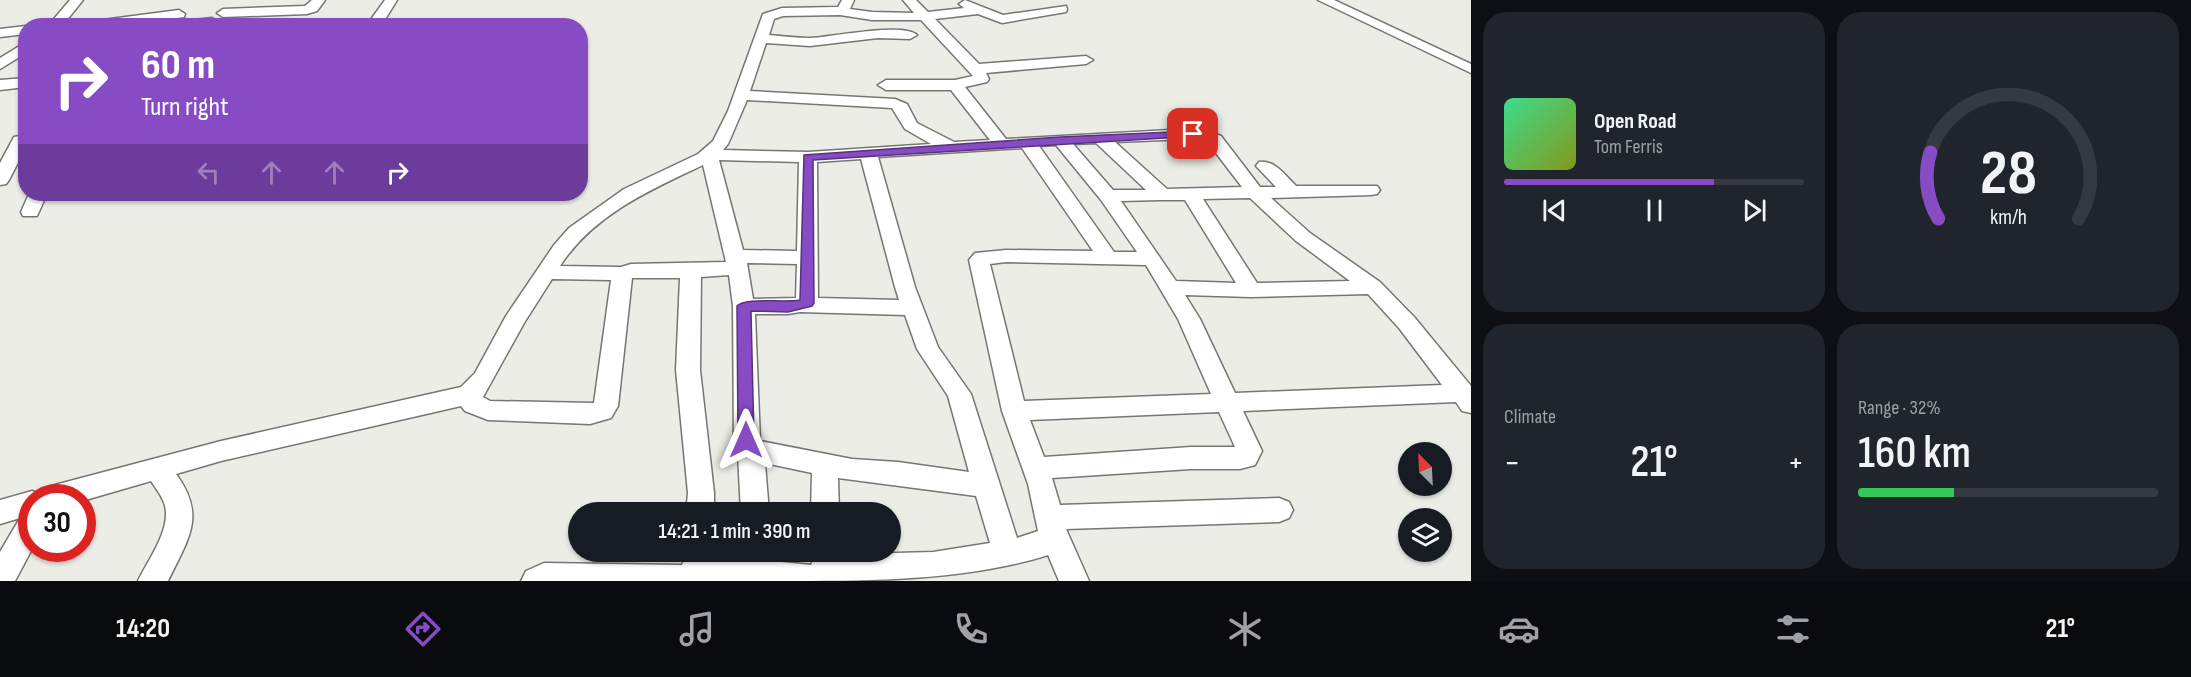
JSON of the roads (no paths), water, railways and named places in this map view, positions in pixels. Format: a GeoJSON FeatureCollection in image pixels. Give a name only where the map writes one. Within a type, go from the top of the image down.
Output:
{"type":"FeatureCollection","features":[{"type":"Feature","properties":{"kind":"street"},"geometry":{"type":"LineString","coordinates":[[61,18],[77,0]]}},
{"type":"Feature","properties":{"kind":"street"},"geometry":{"type":"LineString","coordinates":[[216,18],[237,0]]}},
{"type":"Feature","properties":{"kind":"street"},"geometry":{"type":"LineString","coordinates":[[236,18],[304,12],[312,9],[318,0]]}},
{"type":"Feature","properties":{"kind":"street"},"geometry":{"type":"LineString","coordinates":[[379,18],[391,0]]}},
{"type":"Feature","properties":{"kind":"street"},"geometry":{"type":"LineString","coordinates":[[886,85],[955,85],[981,79],[976,69],[909,0]]}},
{"type":"Feature","properties":{"kind":"street"},"geometry":{"type":"LineString","coordinates":[[957,0],[1002,19],[1061,9]]}},
{"type":"Feature","properties":{"kind":"street"},"geometry":{"type":"LineString","coordinates":[[1324,0],[1471,69]]}},
{"type":"Feature","properties":{"kind":"street"},"geometry":{"type":"LineString","coordinates":[[850,9],[865,35]]}},
{"type":"Feature","properties":{"kind":"street"},"geometry":{"type":"LineString","coordinates":[[96,486],[221,451],[466,396],[479,385],[514,321],[576,232],[630,193],[709,155],[723,139],[741,95],[766,19],[771,15],[782,12],[850,9],[926,16],[978,10]]}},
{"type":"Feature","properties":{"kind":"street"},"geometry":{"type":"LineString","coordinates":[[0,33],[18,31]]}},
{"type":"Feature","properties":{"kind":"street"},"geometry":{"type":"LineString","coordinates":[[760,38],[810,42],[865,35],[910,35]]}},
{"type":"Feature","properties":{"kind":"street"},"geometry":{"type":"LineString","coordinates":[[0,46],[18,45]]}},
{"type":"Feature","properties":{"kind":"street"},"geometry":{"type":"LineString","coordinates":[[3,63],[18,51]]}},
{"type":"Feature","properties":{"kind":"street"},"geometry":{"type":"LineString","coordinates":[[3,63],[18,60]]}},
{"type":"Feature","properties":{"kind":"street"},"geometry":{"type":"LineString","coordinates":[[976,69],[1086,60]]}},
{"type":"Feature","properties":{"kind":"street"},"geometry":{"type":"LineString","coordinates":[[0,85],[18,83]]}},
{"type":"Feature","properties":{"kind":"street"},"geometry":{"type":"LineString","coordinates":[[955,85],[1002,144]]}},
{"type":"Feature","properties":{"kind":"street"},"geometry":{"type":"LineString","coordinates":[[741,95],[895,104],[901,107],[911,126],[951,147]]}},
{"type":"Feature","properties":{"kind":"street"},"geometry":{"type":"LineString","coordinates":[[709,155],[808,157],[1060,140],[1188,134],[1209,136],[1257,195],[1303,237],[1373,287],[1407,323],[1467,398]]}},
{"type":"Feature","properties":{"kind":"street"},"geometry":{"type":"LineString","coordinates":[[1100,138],[1164,196]]}},
{"type":"Feature","properties":{"kind":"street"},"geometry":{"type":"LineString","coordinates":[[1035,468],[1246,457],[1249,448],[1189,319],[1152,259],[1108,196],[1060,140]]}},
{"type":"Feature","properties":{"kind":"street"},"geometry":{"type":"LineString","coordinates":[[0,144],[18,142]]}},
{"type":"Feature","properties":{"kind":"street"},"geometry":{"type":"LineString","coordinates":[[1027,142],[1065,193],[1108,258]]}},
{"type":"Feature","properties":{"kind":"street"},"geometry":{"type":"LineString","coordinates":[[0,180],[18,149]]}},
{"type":"Feature","properties":{"kind":"street"},"geometry":{"type":"LineString","coordinates":[[868,153],[912,308],[928,350],[960,394],[1007,553]]}},
{"type":"Feature","properties":{"kind":"street"},"geometry":{"type":"LineString","coordinates":[[709,155],[736,262],[744,306],[746,442],[751,449],[754,502]]}},
{"type":"Feature","properties":{"kind":"street"},"geometry":{"type":"LineString","coordinates":[[802,305],[807,302],[808,157]]}},
{"type":"Feature","properties":{"kind":"street"},"geometry":{"type":"LineString","coordinates":[[1265,166],[1293,193]]}},
{"type":"Feature","properties":{"kind":"street"},"geometry":{"type":"LineString","coordinates":[[1108,196],[1257,195],[1371,190]]}},
{"type":"Feature","properties":{"kind":"street"},"geometry":{"type":"LineString","coordinates":[[1191,195],[1251,290]]}},
{"type":"Feature","properties":{"kind":"street"},"geometry":{"type":"LineString","coordinates":[[30,212],[35,201]]}},
{"type":"Feature","properties":{"kind":"street"},"geometry":{"type":"LineString","coordinates":[[1074,581],[1051,525],[1035,468],[1014,411],[980,260],[981,258],[1006,256],[1152,259]]}},
{"type":"Feature","properties":{"kind":"street"},"geometry":{"type":"LineString","coordinates":[[546,272],[622,274],[631,271],[691,271],[736,262],[807,258]]}},
{"type":"Feature","properties":{"kind":"street"},"geometry":{"type":"LineString","coordinates":[[691,271],[688,370],[699,502]]}},
{"type":"Feature","properties":{"kind":"street"},"geometry":{"type":"LineString","coordinates":[[466,396],[474,404],[488,410],[590,414],[603,410],[612,373],[622,274]]}},
{"type":"Feature","properties":{"kind":"street"},"geometry":{"type":"LineString","coordinates":[[1169,288],[1251,290],[1373,287]]}},
{"type":"Feature","properties":{"kind":"street"},"geometry":{"type":"LineString","coordinates":[[744,306],[912,308]]}},
{"type":"Feature","properties":{"kind":"street"},"geometry":{"type":"LineString","coordinates":[[1014,411],[1229,403],[1467,398]]}},
{"type":"Feature","properties":{"kind":"street"},"geometry":{"type":"LineString","coordinates":[[751,449],[825,465],[987,486]]}},
{"type":"Feature","properties":{"kind":"street"},"geometry":{"type":"LineString","coordinates":[[825,465],[825,502]]}},
{"type":"Feature","properties":{"kind":"street"},"geometry":{"type":"LineString","coordinates":[[153,581],[178,521],[180,510],[168,484],[156,469]]}},
{"type":"Feature","properties":{"kind":"street"},"geometry":{"type":"LineString","coordinates":[[0,512],[18,507]]}},
{"type":"Feature","properties":{"kind":"street"},"geometry":{"type":"LineString","coordinates":[[1051,525],[1279,510]]}},
{"type":"Feature","properties":{"kind":"street"},"geometry":{"type":"LineString","coordinates":[[536,581],[544,577],[694,570],[758,563],[825,570],[933,565],[1038,546],[1050,539],[1051,525]]}},
{"type":"Feature","properties":{"kind":"street"},"geometry":{"type":"LineString","coordinates":[[0,579],[18,548]]}}]}
